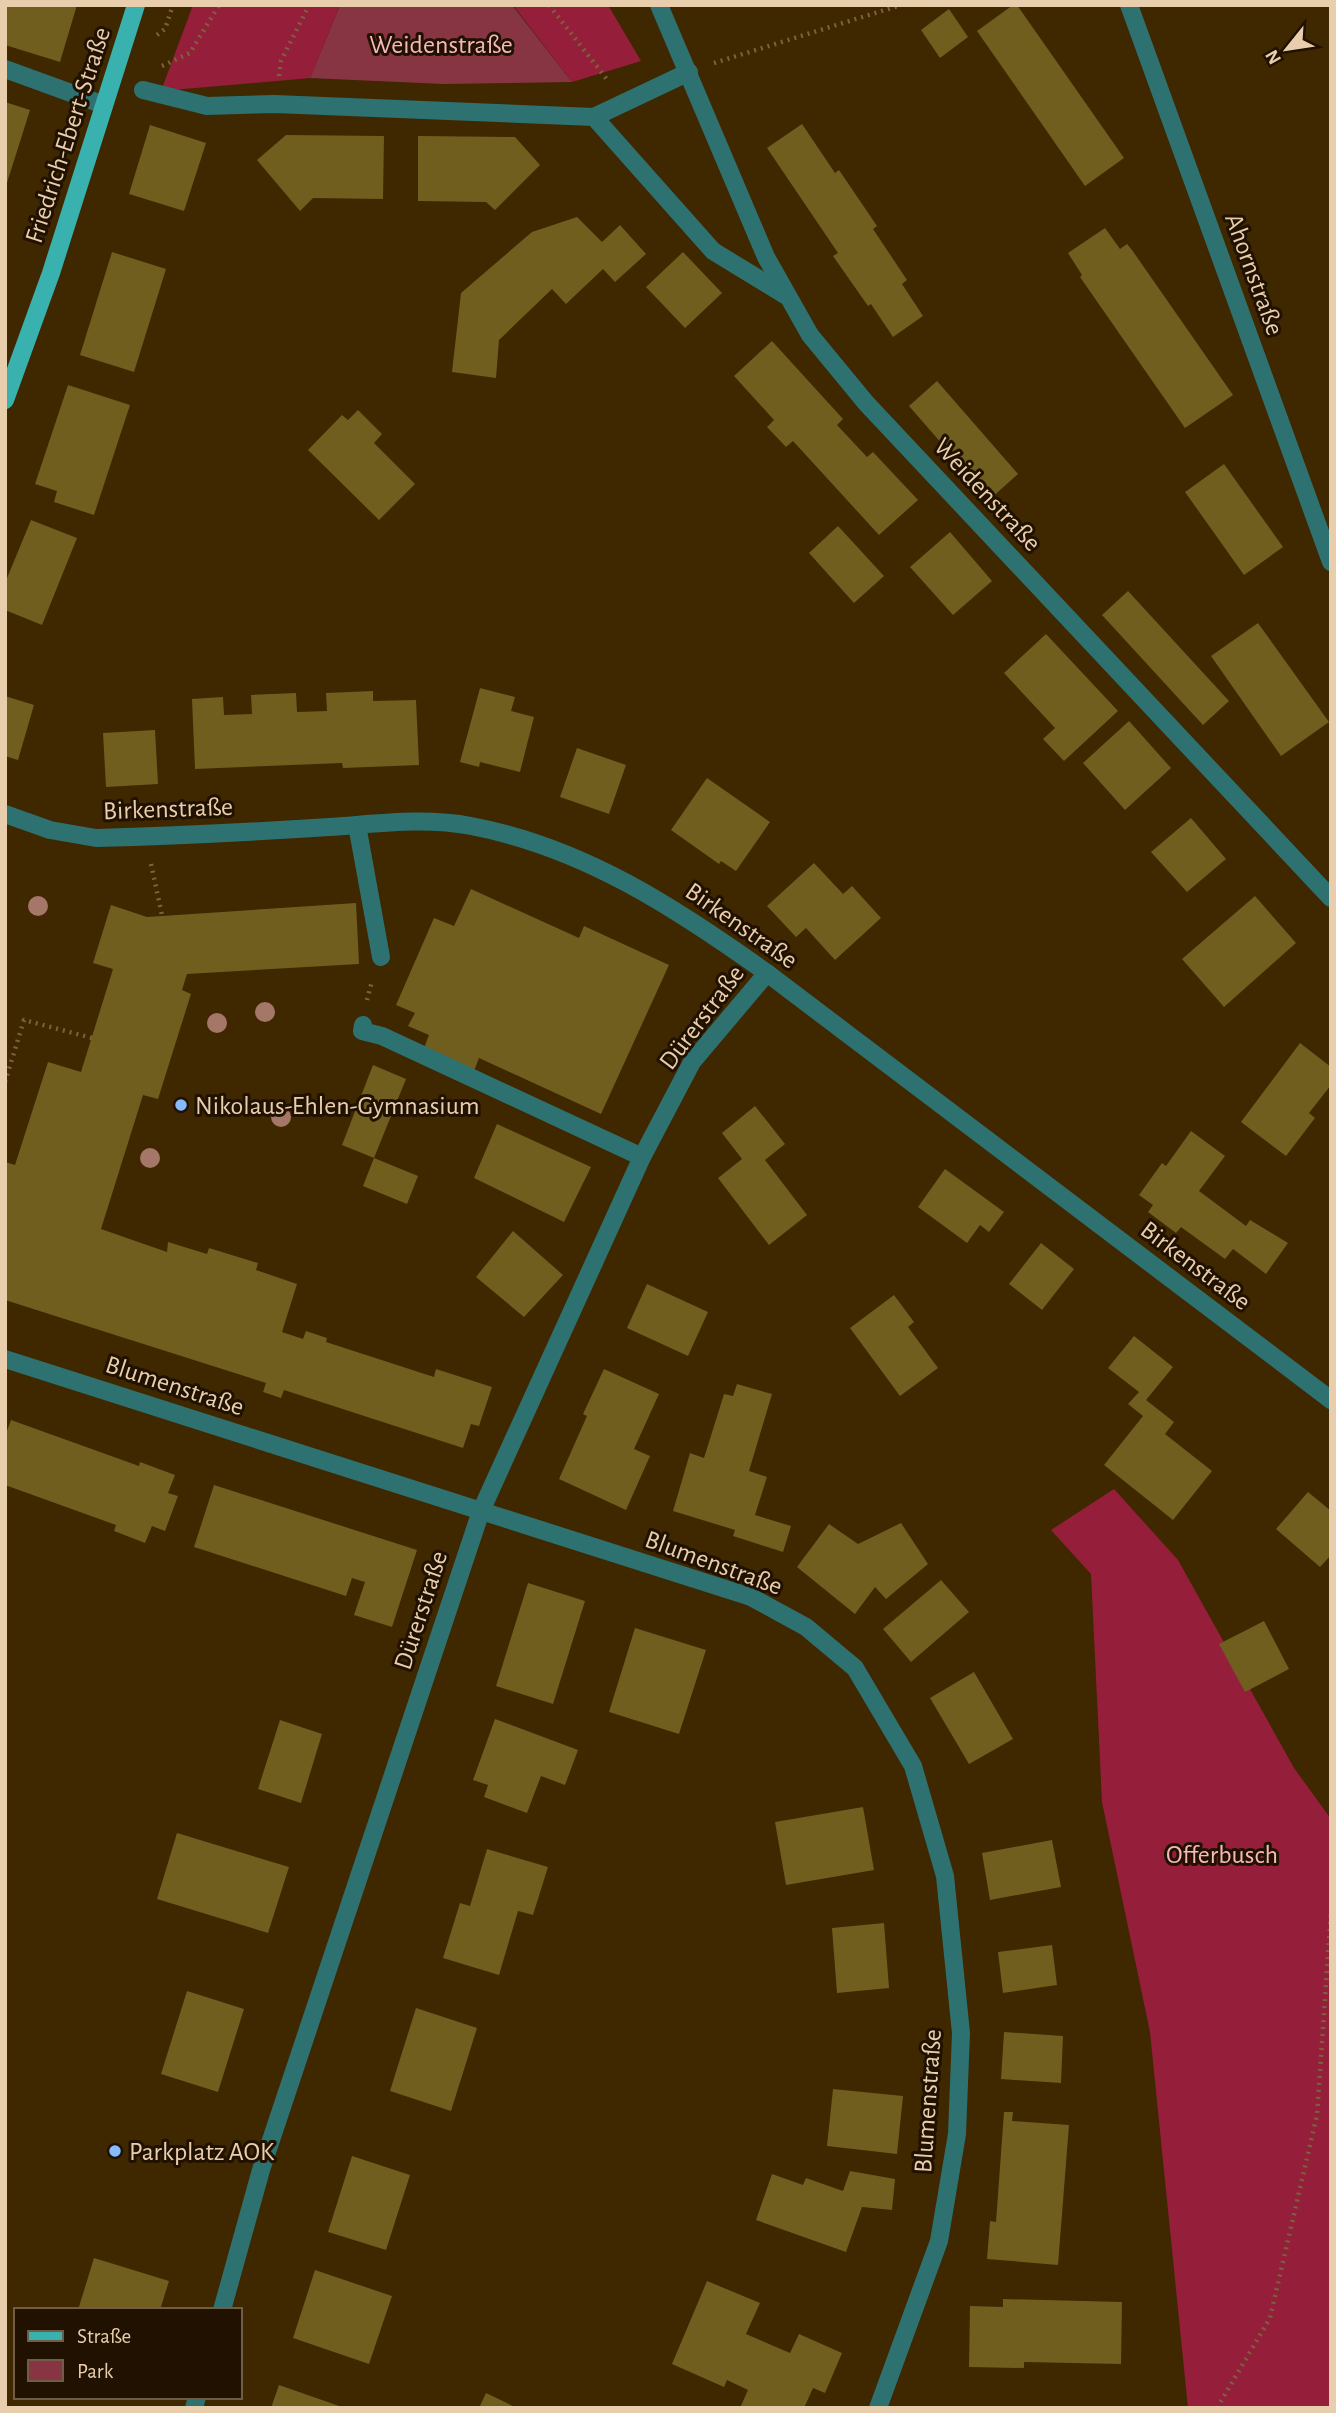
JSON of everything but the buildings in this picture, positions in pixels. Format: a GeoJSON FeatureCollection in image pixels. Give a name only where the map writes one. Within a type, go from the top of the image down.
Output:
{"type":"FeatureCollection","features":[{"type":"Feature","properties":{"kind":"main road","name":"Friedrich-Ebert-Straße"},"geometry":{"type":"LineString","coordinates":[[5,400],[51,273],[135,5]]}},
{"type":"Feature","properties":{"kind":"street","name":"Weidenstraße"},"geometry":{"type":"LineString","coordinates":[[659,5],[690,72],[766,257],[810,335],[866,403],[1331,898]]}},
{"type":"Feature","properties":{"kind":"street","name":"Ahornstraße"},"geometry":{"type":"LineString","coordinates":[[1129,5],[1331,562]]}},
{"type":"Feature","properties":{"kind":"street"},"geometry":{"type":"LineString","coordinates":[[5,69],[104,105]]}},
{"type":"Feature","properties":{"kind":"street"},"geometry":{"type":"LineString","coordinates":[[143,90],[207,106],[275,104],[594,117],[690,72]]}},
{"type":"Feature","properties":{"kind":"street"},"geometry":{"type":"LineString","coordinates":[[594,117],[713,251],[788,297]]}},
{"type":"Feature","properties":{"kind":"street","name":"Birkenstraße"},"geometry":{"type":"LineString","coordinates":[[5,814],[50,830],[96,838],[403,821],[471,826],[539,845],[608,871],[691,918],[767,973],[1331,1400]]}},
{"type":"Feature","properties":{"kind":"street"},"geometry":{"type":"LineString","coordinates":[[357,825],[381,957]]}},
{"type":"Feature","properties":{"kind":"street","name":"Dürerstraße"},"geometry":{"type":"LineString","coordinates":[[223,2308],[261,2170],[481,1511],[642,1157],[692,1062],[767,973]]}},
{"type":"Feature","properties":{"kind":"street"},"geometry":{"type":"LineString","coordinates":[[363,1025],[362,1031],[382,1036],[642,1157]]}},
{"type":"Feature","properties":{"kind":"street","name":"Blumenstraße"},"geometry":{"type":"LineString","coordinates":[[5,1359],[751,1597],[806,1627],[855,1668],[914,1766],[944,1876],[961,2033],[957,2121],[939,2241],[878,2408]]}},
{"type":"Feature","properties":{"kind":"path"},"geometry":{"type":"LineString","coordinates":[[164,29],[173,5]]}},
{"type":"Feature","properties":{"kind":"path"},"geometry":{"type":"LineString","coordinates":[[159,68],[190,52],[219,5]]}},
{"type":"Feature","properties":{"kind":"path"},"geometry":{"type":"LineString","coordinates":[[275,104],[281,61],[309,5]]}},
{"type":"Feature","properties":{"kind":"path"},"geometry":{"type":"LineString","coordinates":[[549,5],[625,102]]}},
{"type":"Feature","properties":{"kind":"path"},"geometry":{"type":"LineString","coordinates":[[690,72],[901,5]]}},
{"type":"Feature","properties":{"kind":"path"},"geometry":{"type":"LineString","coordinates":[[151,864],[162,915]]}},
{"type":"Feature","properties":{"kind":"path"},"geometry":{"type":"LineString","coordinates":[[5,1082],[24,1020],[92,1038]]}},
{"type":"Feature","properties":{"kind":"path"},"geometry":{"type":"LineString","coordinates":[[1217,2408],[1270,2318],[1317,2115],[1331,1912]]}},
{"type":"Feature","properties":{"kind":"green space"},"geometry":{"type":"Polygon","coordinates":[[[193,5],[340,5],[310,78],[161,91],[193,5]]]}},
{"type":"Feature","properties":{"kind":"green space","name":"Weidenstraße"},"geometry":{"type":"Polygon","coordinates":[[[340,5],[512,5],[572,82],[443,84],[310,78],[340,5]]]}},
{"type":"Feature","properties":{"kind":"green space"},"geometry":{"type":"Polygon","coordinates":[[[513,5],[608,5],[641,61],[572,82],[513,5]]]}},
{"type":"Feature","properties":{"kind":"green space","name":"Offerbusch"},"geometry":{"type":"Polygon","coordinates":[[[1114,1489],[1178,1560],[1294,1768],[1331,1819],[1331,2408],[1188,2408],[1150,2032],[1102,1802],[1091,1574],[1051,1530],[1114,1489]]]}},
{"type":"Feature","properties":{"kind":"place","name":"Nikolaus-Ehlen-Gymnasium"},"geometry":{"type":"Point","coordinates":[181,1105]}},
{"type":"Feature","properties":{"kind":"place","name":"Parkplatz AOK"},"geometry":{"type":"Point","coordinates":[115,2151]}}]}
